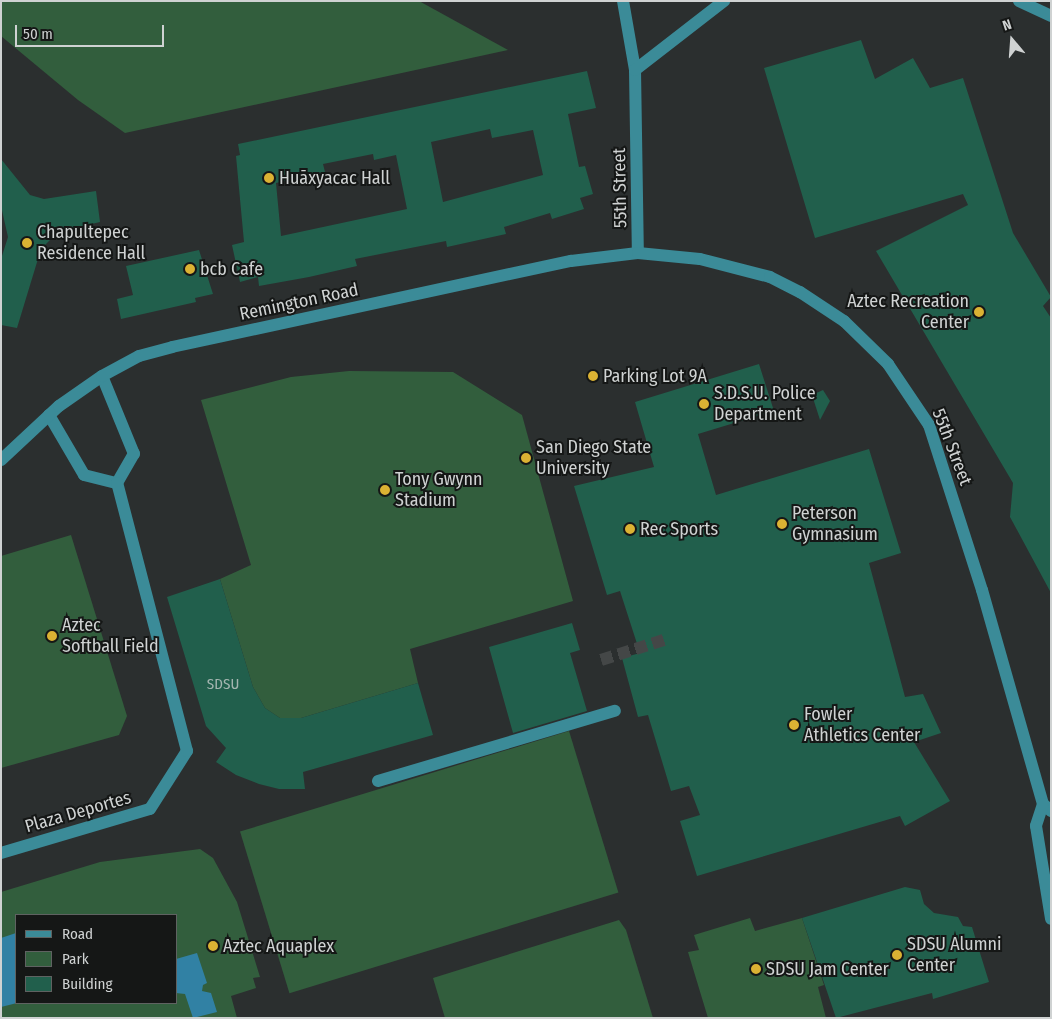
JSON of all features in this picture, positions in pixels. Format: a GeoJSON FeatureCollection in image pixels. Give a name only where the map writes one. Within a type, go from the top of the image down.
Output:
{"type":"FeatureCollection","features":[{"type":"Feature","properties":{"kind":"street","name":"55th Street"},"geometry":{"type":"LineString","coordinates":[[623,1],[635,70],[638,253],[700,259],[770,277],[800,292],[844,321],[888,364],[929,425],[942,460],[1047,808],[1036,826],[1051,920]]}},
{"type":"Feature","properties":{"kind":"street"},"geometry":{"type":"LineString","coordinates":[[635,70],[724,1]]}},
{"type":"Feature","properties":{"kind":"street"},"geometry":{"type":"LineString","coordinates":[[1019,1],[1051,16]]}},
{"type":"Feature","properties":{"kind":"street","name":"Remington Road"},"geometry":{"type":"LineString","coordinates":[[1,460],[49,415],[102,376],[139,356],[172,347],[571,261],[638,253]]}},
{"type":"Feature","properties":{"kind":"street"},"geometry":{"type":"LineString","coordinates":[[49,415],[84,475],[116,483],[134,454],[102,376]]}},
{"type":"Feature","properties":{"kind":"street","name":"Plaza Deportes"},"geometry":{"type":"LineString","coordinates":[[1,853],[150,809],[187,751],[116,483]]}},
{"type":"Feature","properties":{"kind":"street"},"geometry":{"type":"LineString","coordinates":[[378,781],[615,711]]}},
{"type":"Feature","properties":{"kind":"green space"},"geometry":{"type":"Polygon","coordinates":[[[1,1],[419,1],[508,50],[125,133],[78,100],[1,36],[1,1]]]}},
{"type":"Feature","properties":{"kind":"green space","name":"Tony Gwynn Stadium"},"geometry":{"type":"Polygon","coordinates":[[[349,371],[453,372],[522,415],[573,601],[410,649],[418,683],[301,718],[280,718],[265,708],[253,687],[220,579],[251,565],[201,400],[291,377],[349,371]]]}},
{"type":"Feature","properties":{"kind":"green space","name":"Aztec Softball Field"},"geometry":{"type":"Polygon","coordinates":[[[71,535],[127,716],[119,735],[1,768],[1,556],[71,535]]]}},
{"type":"Feature","properties":{"kind":"green space"},"geometry":{"type":"Polygon","coordinates":[[[569,731],[618,893],[289,993],[240,832],[569,731]]]}},
{"type":"Feature","properties":{"kind":"green space","name":"Aztec Aquaplex"},"geometry":{"type":"Polygon","coordinates":[[[200,849],[213,858],[237,902],[260,977],[253,978],[256,988],[231,996],[237,1018],[1,1018],[1,892],[100,862],[200,849]]]}},
{"type":"Feature","properties":{"kind":"green space","name":"SDSU Jam Center"},"geometry":{"type":"Polygon","coordinates":[[[750,918],[755,931],[802,918],[824,985],[818,987],[826,1018],[708,1018],[688,952],[699,950],[694,935],[750,918]]]}},
{"type":"Feature","properties":{"kind":"green space"},"geometry":{"type":"Polygon","coordinates":[[[619,920],[626,930],[653,1018],[445,1018],[433,978],[619,920]]]}},
{"type":"Feature","properties":{"kind":"water"},"geometry":{"type":"Polygon","coordinates":[[[15,933],[15,1004],[1,1007],[1,938],[15,933]]]}},
{"type":"Feature","properties":{"kind":"water"},"geometry":{"type":"Polygon","coordinates":[[[197,953],[207,983],[203,985],[202,991],[211,993],[217,1012],[193,1018],[185,994],[178,993],[178,958],[197,953]]]}},
{"type":"Feature","properties":{"kind":"building","name":"Aztec Recreation Center"},"geometry":{"type":"Polygon","coordinates":[[[861,40],[875,79],[913,58],[930,88],[963,78],[1013,233],[1051,297],[1043,306],[1051,318],[1051,593],[1010,517],[1013,483],[876,251],[968,205],[963,194],[815,238],[764,68],[861,40]]]}},
{"type":"Feature","properties":{"kind":"building","name":"Huāxyacac Hall"},"geometry":{"type":"Polygon","coordinates":[[[587,71],[596,108],[568,114],[579,167],[585,166],[593,194],[580,198],[584,209],[552,219],[550,213],[504,227],[506,234],[447,247],[446,241],[355,259],[357,266],[259,286],[258,277],[240,282],[232,245],[244,242],[236,156],[240,155],[238,144],[587,71]],[[490,129],[431,142],[443,202],[543,175],[533,130],[492,138],[490,129]],[[373,154],[323,164],[325,172],[276,183],[281,236],[407,209],[396,155],[374,160],[373,154]]]}},
{"type":"Feature","properties":{"kind":"building","name":"Chapultepec Residence Hall"},"geometry":{"type":"Polygon","coordinates":[[[1,159],[30,195],[44,199],[96,191],[100,222],[58,232],[41,249],[17,328],[1,325],[1,259],[8,237],[1,206],[1,159]]]}},
{"type":"Feature","properties":{"kind":"building"},"geometry":{"type":"Polygon","coordinates":[[[199,250],[213,294],[195,298],[196,302],[121,319],[117,299],[133,295],[126,266],[199,250]]]}},
{"type":"Feature","properties":{"kind":"building"},"geometry":{"type":"Polygon","coordinates":[[[759,364],[774,411],[698,434],[716,495],[869,449],[901,553],[869,563],[905,697],[923,694],[941,733],[914,742],[950,801],[905,826],[900,816],[697,876],[680,821],[700,815],[689,786],[671,791],[648,715],[638,717],[622,658],[640,653],[620,591],[607,595],[574,486],[654,467],[635,402],[759,364]]]}},
{"type":"Feature","properties":{"kind":"building"},"geometry":{"type":"Polygon","coordinates":[[[823,390],[830,401],[820,420],[812,395],[823,390]]]}},
{"type":"Feature","properties":{"kind":"building"},"geometry":{"type":"Polygon","coordinates":[[[220,579],[253,687],[265,708],[280,718],[301,718],[418,683],[433,735],[303,772],[305,789],[279,789],[259,784],[236,775],[216,762],[226,748],[206,726],[167,597],[220,579]]]}},
{"type":"Feature","properties":{"kind":"building"},"geometry":{"type":"Polygon","coordinates":[[[572,623],[580,650],[570,653],[587,711],[513,733],[489,647],[572,623]]]}},
{"type":"Feature","properties":{"kind":"building","name":"SDSU Alumni Center"},"geometry":{"type":"Polygon","coordinates":[[[905,887],[920,890],[924,904],[934,913],[958,917],[963,926],[972,927],[989,982],[933,999],[932,993],[836,1018],[802,918],[905,887]]]}},
{"type":"Feature","properties":{"kind":"tunnel"},"geometry":{"type":"LineString","coordinates":[[601,660],[667,639]]}},
{"type":"Feature","properties":{"kind":"place","name":"Huāxyacac Hall"},"geometry":{"type":"Point","coordinates":[269,178]}},
{"type":"Feature","properties":{"kind":"place","name":"Chapultepec Residence Hall"},"geometry":{"type":"Point","coordinates":[27,243]}},
{"type":"Feature","properties":{"kind":"place","name":"bcb Cafe"},"geometry":{"type":"Point","coordinates":[190,269]}},
{"type":"Feature","properties":{"kind":"place","name":"Aztec Recreation Center"},"geometry":{"type":"Point","coordinates":[979,312]}},
{"type":"Feature","properties":{"kind":"place","name":"Parking Lot 9A"},"geometry":{"type":"Point","coordinates":[593,376]}},
{"type":"Feature","properties":{"kind":"place","name":"S.D.S.U. Police Department"},"geometry":{"type":"Point","coordinates":[704,404]}},
{"type":"Feature","properties":{"kind":"place","name":"San Diego State University"},"geometry":{"type":"Point","coordinates":[526,458]}},
{"type":"Feature","properties":{"kind":"place","name":"Tony Gwynn Stadium"},"geometry":{"type":"Point","coordinates":[385,490]}},
{"type":"Feature","properties":{"kind":"place","name":"Peterson Gymnasium"},"geometry":{"type":"Point","coordinates":[782,524]}},
{"type":"Feature","properties":{"kind":"place","name":"Rec Sports"},"geometry":{"type":"Point","coordinates":[630,529]}},
{"type":"Feature","properties":{"kind":"place","name":"Aztec Softball Field"},"geometry":{"type":"Point","coordinates":[52,636]}},
{"type":"Feature","properties":{"kind":"place","name":"Fowler Athletics Center"},"geometry":{"type":"Point","coordinates":[794,725]}},
{"type":"Feature","properties":{"kind":"place","name":"Aztec Aquaplex"},"geometry":{"type":"Point","coordinates":[213,946]}},
{"type":"Feature","properties":{"kind":"place","name":"SDSU Alumni Center"},"geometry":{"type":"Point","coordinates":[897,955]}},
{"type":"Feature","properties":{"kind":"place","name":"SDSU Jam Center"},"geometry":{"type":"Point","coordinates":[756,969]}}]}
